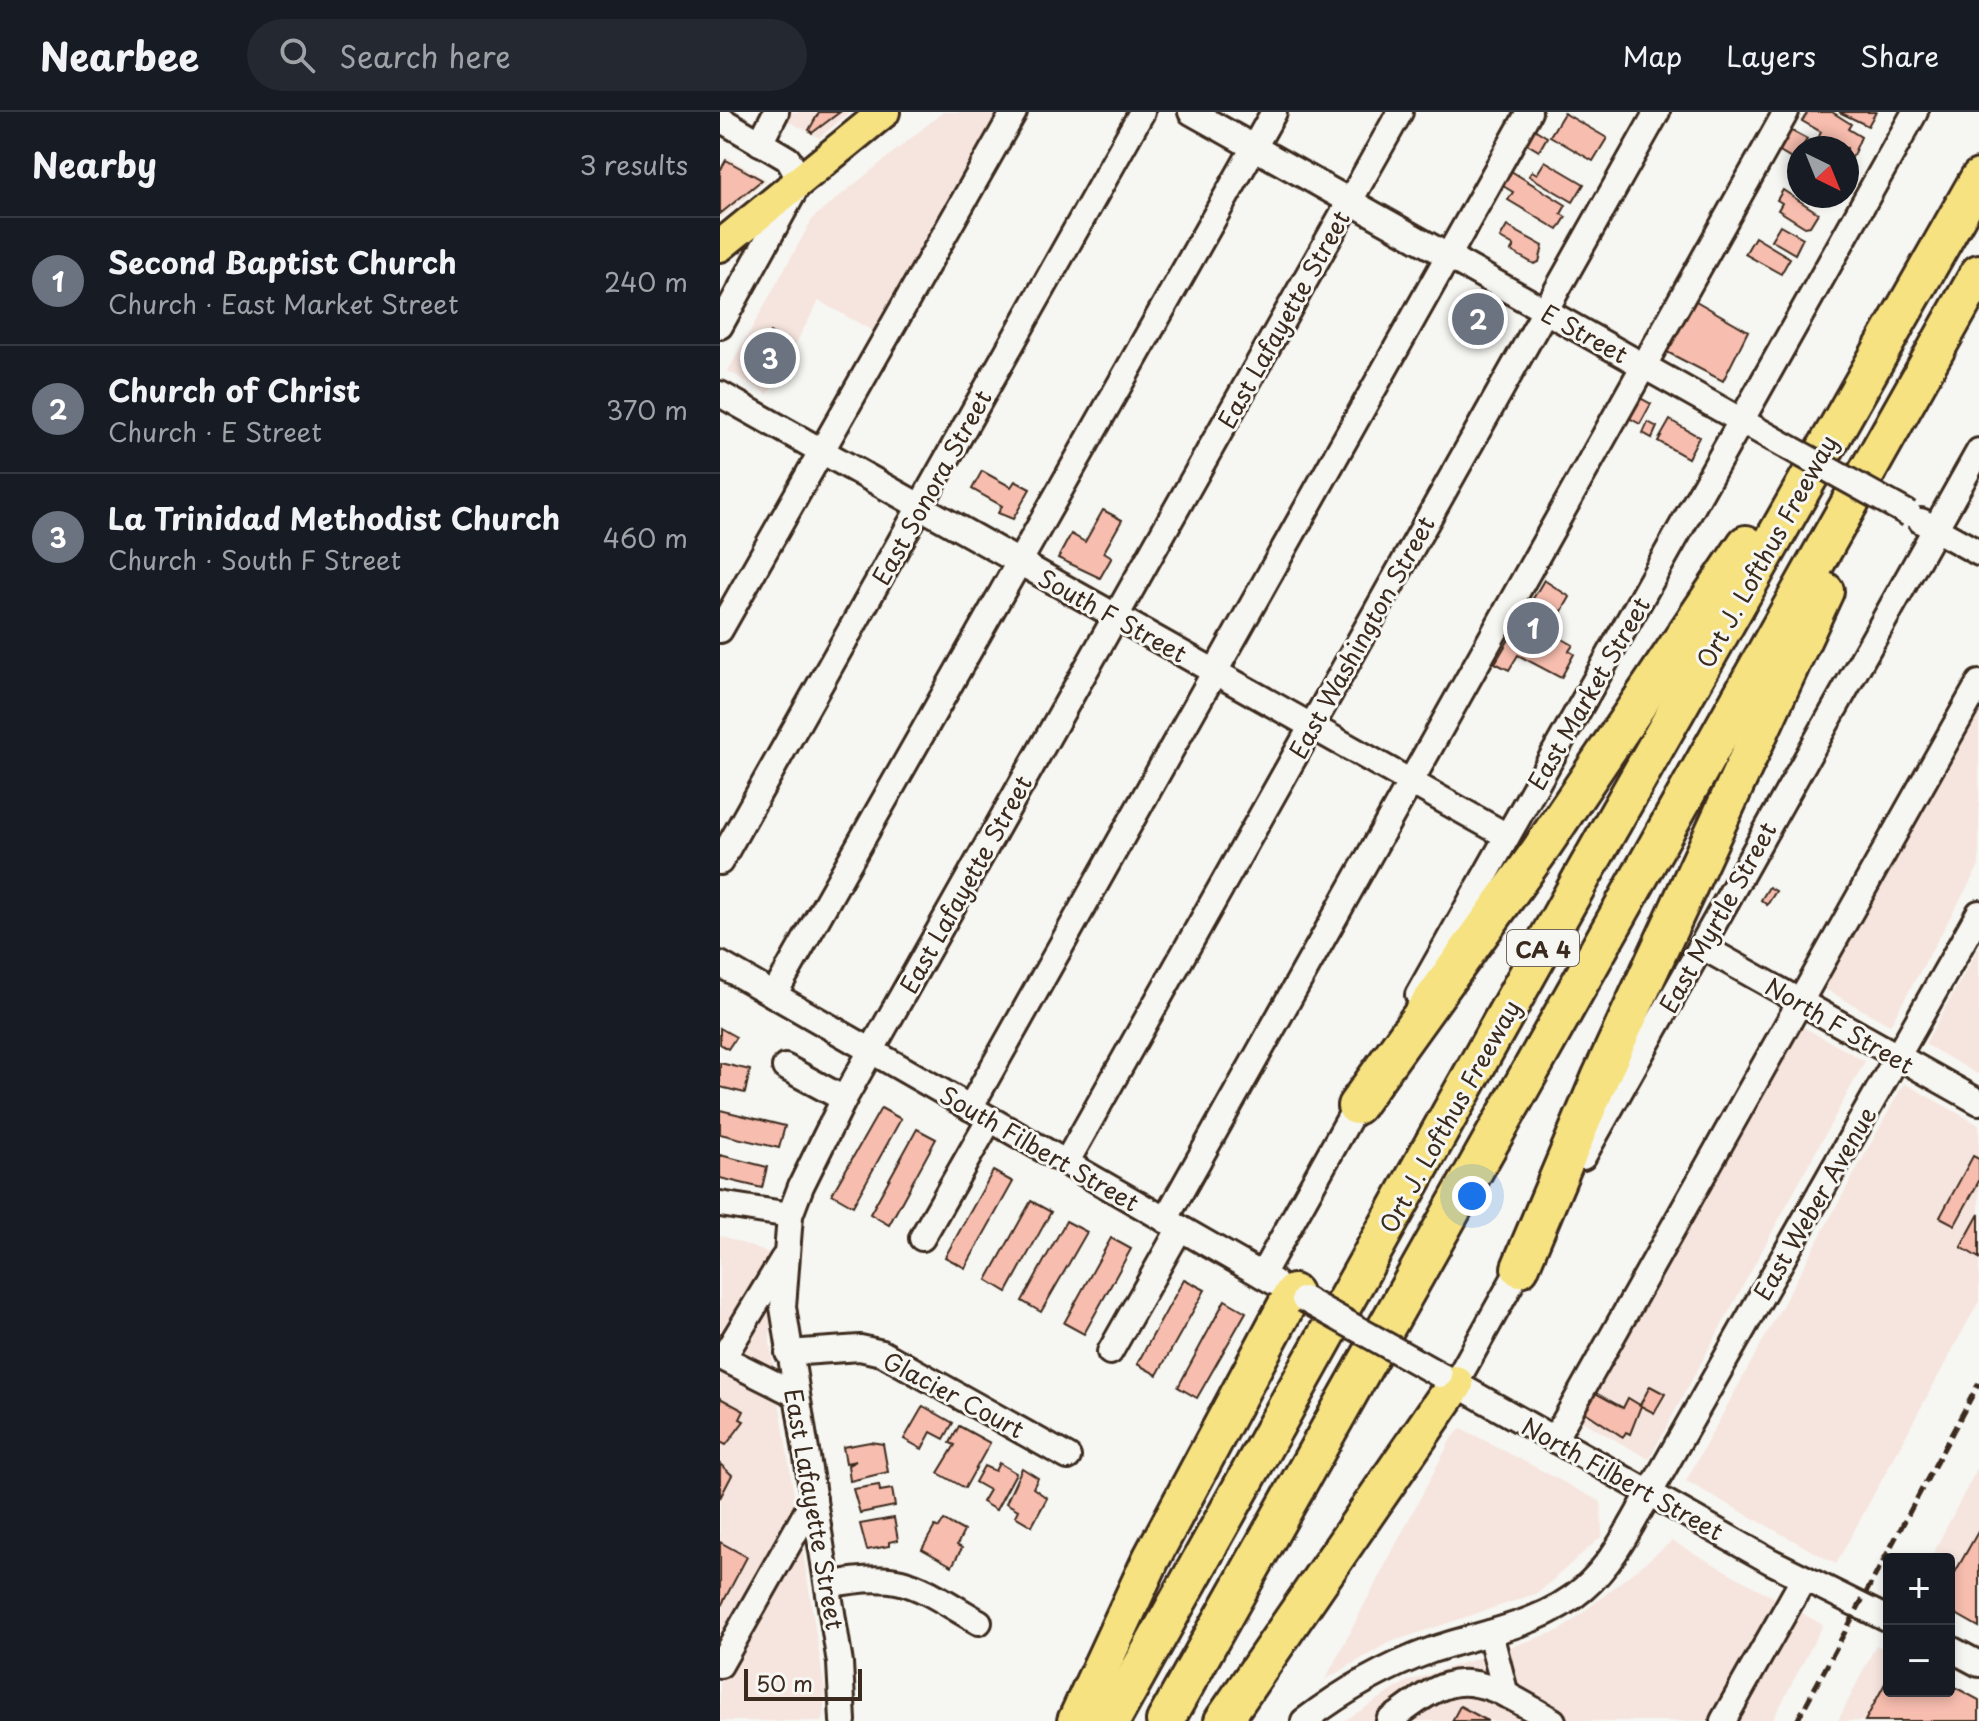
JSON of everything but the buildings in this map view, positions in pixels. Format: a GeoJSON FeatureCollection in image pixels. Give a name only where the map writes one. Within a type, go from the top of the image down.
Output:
{"type":"FeatureCollection","features":[{"type":"Feature","properties":{"kind":"highway","name":"Ort J. Lofthus Freeway"},"geometry":{"type":"LineString","coordinates":[[1111,1721],[1894,323],[1979,178]]}},
{"type":"Feature","properties":{"kind":"highway","name":"Ort J. Lofthus Freeway"},"geometry":{"type":"LineString","coordinates":[[1165,1721],[1979,273]]}},
{"type":"Feature","properties":{"kind":"highway"},"geometry":{"type":"LineString","coordinates":[[1356,1106],[1538,853],[1894,323]]}},
{"type":"Feature","properties":{"kind":"highway"},"geometry":{"type":"LineString","coordinates":[[1520,1268],[1607,1062],[1928,366]]}},
{"type":"Feature","properties":{"kind":"highway"},"geometry":{"type":"LineString","coordinates":[[1076,1721],[1151,1559],[1286,1289]]}},
{"type":"Feature","properties":{"kind":"highway"},"geometry":{"type":"LineString","coordinates":[[1223,1721],[1448,1379]]}},
{"type":"Feature","properties":{"kind":"main road"},"geometry":{"type":"LineString","coordinates":[[720,246],[884,112]]}},
{"type":"Feature","properties":{"kind":"street"},"geometry":{"type":"LineString","coordinates":[[720,326],[800,181],[788,159],[720,120],[725,112]]}},
{"type":"Feature","properties":{"kind":"street"},"geometry":{"type":"LineString","coordinates":[[760,143],[776,112]]}},
{"type":"Feature","properties":{"kind":"street"},"geometry":{"type":"LineString","coordinates":[[720,630],[1014,112]]}},
{"type":"Feature","properties":{"kind":"street","name":"East Sonora Street"},"geometry":{"type":"LineString","coordinates":[[720,862],[1142,112]]}},
{"type":"Feature","properties":{"kind":"street","name":"E Street"},"geometry":{"type":"LineString","coordinates":[[1191,112],[1979,553]]}},
{"type":"Feature","properties":{"kind":"street"},"geometry":{"type":"LineString","coordinates":[[774,995],[1274,112]]}},
{"type":"Feature","properties":{"kind":"street","name":"East Lafayette Street"},"geometry":{"type":"LineString","coordinates":[[843,1721],[840,1663],[829,1585],[788,1353],[783,1307],[790,1215],[844,1099],[1400,112]]}},
{"type":"Feature","properties":{"kind":"street"},"geometry":{"type":"LineString","coordinates":[[922,1238],[980,1113],[1215,671],[1529,112]]}},
{"type":"Feature","properties":{"kind":"street","name":"East Washington Street"},"geometry":{"type":"LineString","coordinates":[[1066,1163],[1657,112]]}},
{"type":"Feature","properties":{"kind":"street"},"geometry":{"type":"LineString","coordinates":[[1110,1352],[1173,1224],[1410,781],[1786,112]]}},
{"type":"Feature","properties":{"kind":"street","name":"East Market Street"},"geometry":{"type":"LineString","coordinates":[[1286,1289],[1356,1106],[1915,112]]}},
{"type":"Feature","properties":{"kind":"street","name":"South F Street"},"geometry":{"type":"LineString","coordinates":[[720,394],[1507,836]]}},
{"type":"Feature","properties":{"kind":"street","name":"East Myrtle Street"},"geometry":{"type":"LineString","coordinates":[[1448,1379],[1520,1268],[1979,451]]}},
{"type":"Feature","properties":{"kind":"street"},"geometry":{"type":"LineString","coordinates":[[1554,1440],[1979,683]]}},
{"type":"Feature","properties":{"kind":"street","name":"East Weber Avenue"},"geometry":{"type":"LineString","coordinates":[[1649,1494],[1979,913]]}},
{"type":"Feature","properties":{"kind":"street","name":"North F Street"},"geometry":{"type":"LineString","coordinates":[[1701,946],[1979,1102]]}},
{"type":"Feature","properties":{"kind":"street","name":"South Filbert Street"},"geometry":{"type":"LineString","coordinates":[[720,964],[1360,1331]]}},
{"type":"Feature","properties":{"kind":"street"},"geometry":{"type":"LineString","coordinates":[[785,1067],[844,1099]]}},
{"type":"Feature","properties":{"kind":"street"},"geometry":{"type":"LineString","coordinates":[[720,1204],[790,1215]]}},
{"type":"Feature","properties":{"kind":"street"},"geometry":{"type":"LineString","coordinates":[[786,1254],[723,1358],[795,1394]]}},
{"type":"Feature","properties":{"kind":"street","name":"North Filbert Street"},"geometry":{"type":"LineString","coordinates":[[1360,1331],[1649,1494],[1883,1617]]}},
{"type":"Feature","properties":{"kind":"street","name":"Glacier Court"},"geometry":{"type":"LineString","coordinates":[[788,1353],[845,1347],[882,1353],[1068,1457]]}},
{"type":"Feature","properties":{"kind":"street"},"geometry":{"type":"LineString","coordinates":[[1304,1721],[1361,1682],[1396,1664],[1540,1616],[1584,1588],[1615,1553],[1649,1494]]}},
{"type":"Feature","properties":{"kind":"street"},"geometry":{"type":"LineString","coordinates":[[720,1665],[814,1499]]}},
{"type":"Feature","properties":{"kind":"street"},"geometry":{"type":"LineString","coordinates":[[829,1585],[868,1577],[896,1579],[979,1622]]}},
{"type":"Feature","properties":{"kind":"street"},"geometry":{"type":"LineString","coordinates":[[1723,1721],[1804,1578]]}},
{"type":"Feature","properties":{"kind":"street"},"geometry":{"type":"LineString","coordinates":[[1490,1633],[1506,1695]]}},
{"type":"Feature","properties":{"kind":"street"},"geometry":{"type":"LineString","coordinates":[[1955,1651],[1979,1664]]}},
{"type":"Feature","properties":{"kind":"street"},"geometry":{"type":"LineString","coordinates":[[1389,1721],[1446,1685],[1466,1682],[1506,1695],[1553,1721]]}},
{"type":"Feature","properties":{"kind":"shaded area"},"geometry":{"type":"Polygon","coordinates":[[[772,112],[850,112],[819,138],[772,112]]]}},
{"type":"Feature","properties":{"kind":"shaded area"},"geometry":{"type":"Polygon","coordinates":[[[943,112],[1004,112],[880,335],[819,301],[768,394],[728,371],[813,218],[943,112]]]}},
{"type":"Feature","properties":{"kind":"shaded area"},"geometry":{"type":"Polygon","coordinates":[[[727,157],[767,180],[720,219],[720,170],[727,157]]]}},
{"type":"Feature","properties":{"kind":"shaded area"},"geometry":{"type":"Polygon","coordinates":[[[1979,696],[1979,866],[1890,1025],[1816,984],[1979,696]]]}},
{"type":"Feature","properties":{"kind":"shaded area"},"geometry":{"type":"Polygon","coordinates":[[[1979,947],[1979,1075],[1925,1044],[1979,947]]]}},
{"type":"Feature","properties":{"kind":"shaded area"},"geometry":{"type":"Polygon","coordinates":[[[1794,1022],[1865,1061],[1649,1459],[1576,1418],[1794,1022]]]}},
{"type":"Feature","properties":{"kind":"shaded area"},"geometry":{"type":"Polygon","coordinates":[[[1904,1083],[1979,1125],[1979,1301],[1836,1564],[1686,1481],[1904,1083]]]}},
{"type":"Feature","properties":{"kind":"shaded area"},"geometry":{"type":"Polygon","coordinates":[[[720,1235],[771,1254],[770,1344],[825,1690],[823,1721],[720,1721],[720,1235]]]}},
{"type":"Feature","properties":{"kind":"shaded area"},"geometry":{"type":"Polygon","coordinates":[[[1461,1428],[1601,1502],[1602,1536],[1538,1593],[1388,1643],[1325,1680],[1450,1441],[1461,1428]]]}},
{"type":"Feature","properties":{"kind":"shaded area"},"geometry":{"type":"Polygon","coordinates":[[[1979,1465],[1979,1624],[1955,1610],[1955,1553],[1933,1553],[1979,1465]]]}},
{"type":"Feature","properties":{"kind":"shaded area"},"geometry":{"type":"Polygon","coordinates":[[[1672,1541],[1823,1625],[1772,1721],[1344,1721],[1406,1682],[1561,1630],[1672,1541]]]}},
{"type":"Feature","properties":{"kind":"shaded area"},"geometry":{"type":"Polygon","coordinates":[[[1876,1645],[1883,1648],[1883,1697],[1955,1697],[1955,1686],[1979,1698],[1979,1721],[1838,1721],[1876,1645]]]}},
{"type":"Feature","properties":{"kind":"railway"},"geometry":{"type":"LineString","coordinates":[[1797,1721],[1979,1383]]}},
{"type":"Feature","properties":{"kind":"place","name":"Church of Christ"},"geometry":{"type":"Point","coordinates":[1478,319]}},
{"type":"Feature","properties":{"kind":"place","name":"La Trinidad Methodist Church"},"geometry":{"type":"Point","coordinates":[770,358]}},
{"type":"Feature","properties":{"kind":"place","name":"Second Baptist Church"},"geometry":{"type":"Point","coordinates":[1533,628]}}]}
